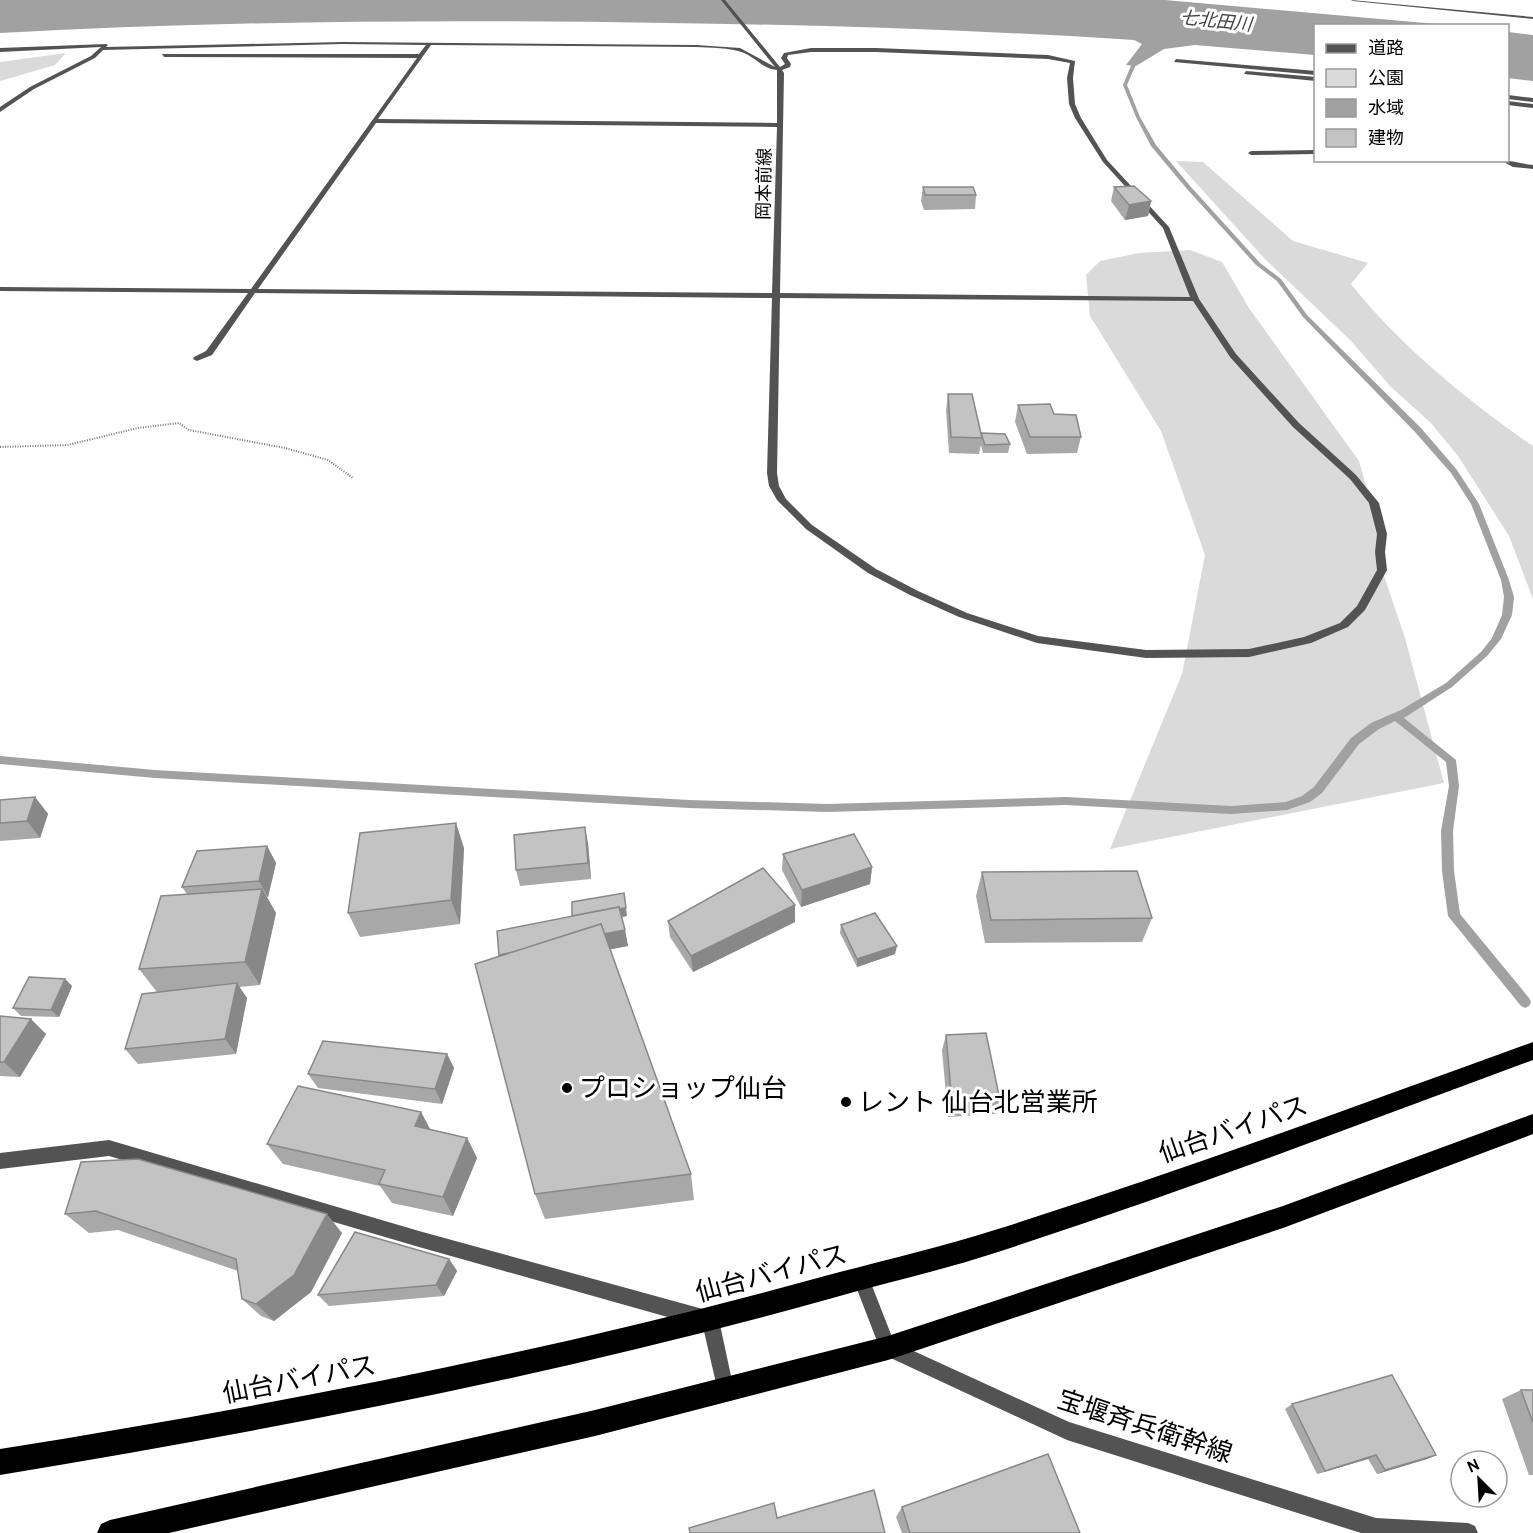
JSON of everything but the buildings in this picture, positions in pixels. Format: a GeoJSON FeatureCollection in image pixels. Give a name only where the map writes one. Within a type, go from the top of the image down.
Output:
{"type":"FeatureCollection","features":[{"type":"Feature","properties":{"kind":"highway","name":"仙台バイパス"},"geometry":{"type":"LineString","coordinates":[[0,1462],[98,1446],[425,1384],[710,1320],[996,1241],[1316,1131],[1533,1051]]}},
{"type":"Feature","properties":{"kind":"highway"},"geometry":{"type":"LineString","coordinates":[[110,1533],[595,1423],[888,1348],[1283,1217],[1533,1124]]}},
{"type":"Feature","properties":{"kind":"street"},"geometry":{"type":"LineString","coordinates":[[723,0],[756,44],[780,71]]}},
{"type":"Feature","properties":{"kind":"street"},"geometry":{"type":"LineString","coordinates":[[1355,0],[1533,18]]}},
{"type":"Feature","properties":{"kind":"street"},"geometry":{"type":"LineString","coordinates":[[99,51],[430,43],[696,46],[743,51],[769,68],[780,71]]}},
{"type":"Feature","properties":{"kind":"street"},"geometry":{"type":"LineString","coordinates":[[197,359],[209,353],[430,43]]}},
{"type":"Feature","properties":{"kind":"street"},"geometry":{"type":"LineString","coordinates":[[0,50],[106,45],[32,87],[0,110]]}},
{"type":"Feature","properties":{"kind":"street","name":"岡本前線"},"geometry":{"type":"LineString","coordinates":[[811,50],[1048,57],[1073,62],[1070,78],[1072,104],[1078,118],[1105,160],[1166,227],[1195,299],[1208,314],[1233,356],[1296,424],[1353,477],[1374,503],[1380,519],[1382,570],[1361,608],[1344,625],[1307,640],[1249,653],[1146,654],[1099,649],[1036,639],[963,615],[924,598],[842,552],[809,527],[782,500],[774,486],[772,473],[780,125],[780,71],[788,63],[784,58],[786,54],[811,50]]}},
{"type":"Feature","properties":{"kind":"street"},"geometry":{"type":"LineString","coordinates":[[99,51],[420,56]]}},
{"type":"Feature","properties":{"kind":"street"},"geometry":{"type":"LineString","coordinates":[[1176,61],[1314,73]]}},
{"type":"Feature","properties":{"kind":"street"},"geometry":{"type":"LineString","coordinates":[[1246,73],[1314,79]]}},
{"type":"Feature","properties":{"kind":"street"},"geometry":{"type":"LineString","coordinates":[[1509,97],[1533,100]]}},
{"type":"Feature","properties":{"kind":"street"},"geometry":{"type":"LineString","coordinates":[[1509,103],[1533,106]]}},
{"type":"Feature","properties":{"kind":"street"},"geometry":{"type":"LineString","coordinates":[[374,122],[780,125]]}},
{"type":"Feature","properties":{"kind":"street"},"geometry":{"type":"LineString","coordinates":[[1251,153],[1314,152]]}},
{"type":"Feature","properties":{"kind":"street"},"geometry":{"type":"LineString","coordinates":[[1508,162],[1533,167]]}},
{"type":"Feature","properties":{"kind":"street"},"geometry":{"type":"LineString","coordinates":[[0,289],[1195,299]]}},
{"type":"Feature","properties":{"kind":"street"},"geometry":{"type":"LineString","coordinates":[[0,1161],[109,1148],[419,1239],[710,1320],[725,1390]]}},
{"type":"Feature","properties":{"kind":"street"},"geometry":{"type":"LineString","coordinates":[[861,1279],[888,1348]]}},
{"type":"Feature","properties":{"kind":"street","name":"宝堰斉兵衛幹線"},"geometry":{"type":"LineString","coordinates":[[888,1348],[1067,1431],[1378,1530],[1468,1533]]}},
{"type":"Feature","properties":{"kind":"path"},"geometry":{"type":"LineString","coordinates":[[0,447],[68,445],[138,428],[179,423],[189,430],[285,448],[328,460],[353,478]]}},
{"type":"Feature","properties":{"kind":"green space"},"geometry":{"type":"Polygon","coordinates":[[[66,53],[55,65],[0,81],[0,62],[66,53]]]}},
{"type":"Feature","properties":{"kind":"green space"},"geometry":{"type":"Polygon","coordinates":[[[1176,161],[1203,162],[1293,241],[1368,263],[1351,284],[1390,329],[1460,392],[1533,446],[1533,599],[1509,536],[1458,456],[1431,423],[1391,387],[1351,341],[1264,258],[1176,161]]]}},
{"type":"Feature","properties":{"kind":"green space"},"geometry":{"type":"Polygon","coordinates":[[[1190,250],[1222,262],[1249,308],[1359,461],[1383,544],[1382,570],[1405,638],[1444,783],[1110,849],[1182,674],[1205,555],[1161,431],[1090,316],[1086,275],[1100,261],[1139,253],[1190,250]]]}},
{"type":"Feature","properties":{"kind":"water","name":"七北田川"},"geometry":{"type":"Polygon","coordinates":[[[0,0],[1165,0],[1437,24],[1314,24],[1314,55],[1195,45],[1164,49],[1136,66],[1126,65],[1142,44],[1134,40],[842,27],[416,21],[167,26],[0,33],[0,0]]]}},
{"type":"Feature","properties":{"kind":"water"},"geometry":{"type":"Polygon","coordinates":[[[1509,32],[1533,35],[1533,81],[1509,78],[1509,32]]]}},
{"type":"Feature","properties":{"kind":"waterway"},"geometry":{"type":"LineString","coordinates":[[0,760],[155,774],[689,804],[827,808],[1066,801],[1231,810],[1287,806],[1306,799],[1318,790],[1355,741],[1375,726],[1405,713],[1449,685],[1484,654],[1496,639],[1507,615],[1509,597],[1505,580],[1475,504],[1454,472],[1418,430],[1305,316],[1279,280],[1258,264],[1154,146],[1138,117],[1125,85],[1135,61],[1140,57]]}},
{"type":"Feature","properties":{"kind":"waterway"},"geometry":{"type":"LineString","coordinates":[[1396,717],[1451,760],[1454,786],[1447,831],[1448,871],[1454,916],[1525,1002]]}},
{"type":"Feature","properties":{"kind":"place","name":"プロショップ仙台"},"geometry":{"type":"Point","coordinates":[567,1088]}},
{"type":"Feature","properties":{"kind":"place","name":"レント 仙台北営業所"},"geometry":{"type":"Point","coordinates":[846,1102]}}]}
